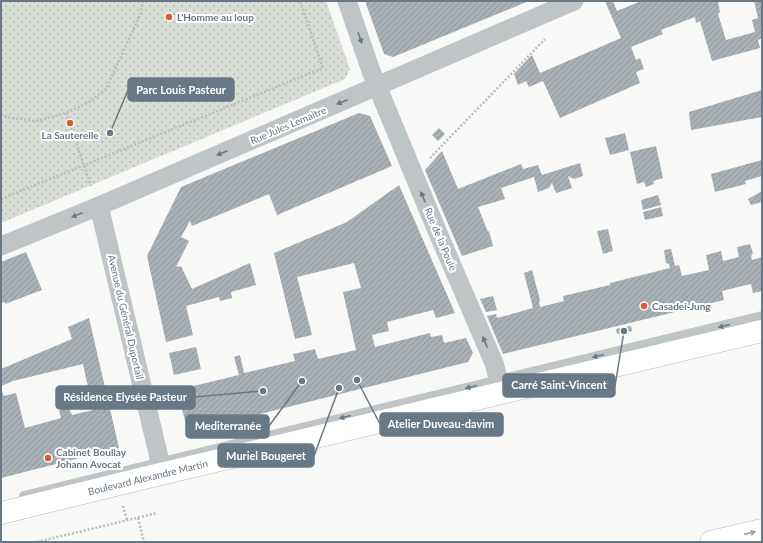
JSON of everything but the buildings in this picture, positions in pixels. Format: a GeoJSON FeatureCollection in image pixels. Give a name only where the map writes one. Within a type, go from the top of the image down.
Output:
{"type":"FeatureCollection","features":[{"type":"Feature","properties":{"kind":"main road","name":"Boulevard Alexandre Martin"},"geometry":{"type":"LineString","coordinates":[[1,513],[161,468],[500,386],[762,331]]}},
{"type":"Feature","properties":{"kind":"main road"},"geometry":{"type":"LineString","coordinates":[[712,542],[762,530]]}},
{"type":"Feature","properties":{"kind":"street","name":"Rue de la Poule"},"geometry":{"type":"LineString","coordinates":[[347,1],[371,71],[494,363],[500,386]]}},
{"type":"Feature","properties":{"kind":"street","name":"Rue Jules Lemaitre"},"geometry":{"type":"LineString","coordinates":[[1,246],[99,206],[378,87],[566,3]]}},
{"type":"Feature","properties":{"kind":"street","name":"Avenue du Général Duportail"},"geometry":{"type":"LineString","coordinates":[[99,206],[161,468]]}},
{"type":"Feature","properties":{"kind":"lane"},"geometry":{"type":"LineString","coordinates":[[500,386],[762,316]]}},
{"type":"Feature","properties":{"kind":"lane"},"geometry":{"type":"LineString","coordinates":[[16,498],[161,468]]}},
{"type":"Feature","properties":{"kind":"path"},"geometry":{"type":"LineString","coordinates":[[1,114],[11,118],[37,121],[66,113],[89,102],[106,89],[140,15],[143,1]]}},
{"type":"Feature","properties":{"kind":"path"},"geometry":{"type":"LineString","coordinates":[[1,199],[323,68],[300,1]]}},
{"type":"Feature","properties":{"kind":"path"},"geometry":{"type":"LineString","coordinates":[[426,163],[545,38]]}},
{"type":"Feature","properties":{"kind":"path"},"geometry":{"type":"LineString","coordinates":[[66,113],[91,186]]}},
{"type":"Feature","properties":{"kind":"path"},"geometry":{"type":"LineString","coordinates":[[37,542],[157,514]]}},
{"type":"Feature","properties":{"kind":"path"},"geometry":{"type":"LineString","coordinates":[[138,518],[144,542]]}},
{"type":"Feature","properties":{"kind":"shaded area"},"geometry":{"type":"Polygon","coordinates":[[[1,1],[326,1],[350,69],[345,79],[1,223],[1,1]]]}},
{"type":"Feature","properties":{"kind":"place","name":"L'Homme au loup"},"geometry":{"type":"Point","coordinates":[169,17]}},
{"type":"Feature","properties":{"kind":"place","name":"La Sauterelle"},"geometry":{"type":"Point","coordinates":[70,123]}},
{"type":"Feature","properties":{"kind":"place","name":"Parc Louis Pasteur"},"geometry":{"type":"Point","coordinates":[110,133]}},
{"type":"Feature","properties":{"kind":"place","name":"Casadei-Jung"},"geometry":{"type":"Point","coordinates":[644,306]}},
{"type":"Feature","properties":{"kind":"place","name":"Carré Saint-Vincent"},"geometry":{"type":"Point","coordinates":[624,331]}},
{"type":"Feature","properties":{"kind":"place","name":"Atelier Duveau-davim"},"geometry":{"type":"Point","coordinates":[357,380]}},
{"type":"Feature","properties":{"kind":"place","name":"Mediterranée"},"geometry":{"type":"Point","coordinates":[302,381]}},
{"type":"Feature","properties":{"kind":"place","name":"Muriel Bougeret"},"geometry":{"type":"Point","coordinates":[339,388]}},
{"type":"Feature","properties":{"kind":"place","name":"Résidence Elysée Pasteur"},"geometry":{"type":"Point","coordinates":[263,391]}},
{"type":"Feature","properties":{"kind":"place","name":"Cabinet Boullay Johann Avocat"},"geometry":{"type":"Point","coordinates":[48,458]}}]}
